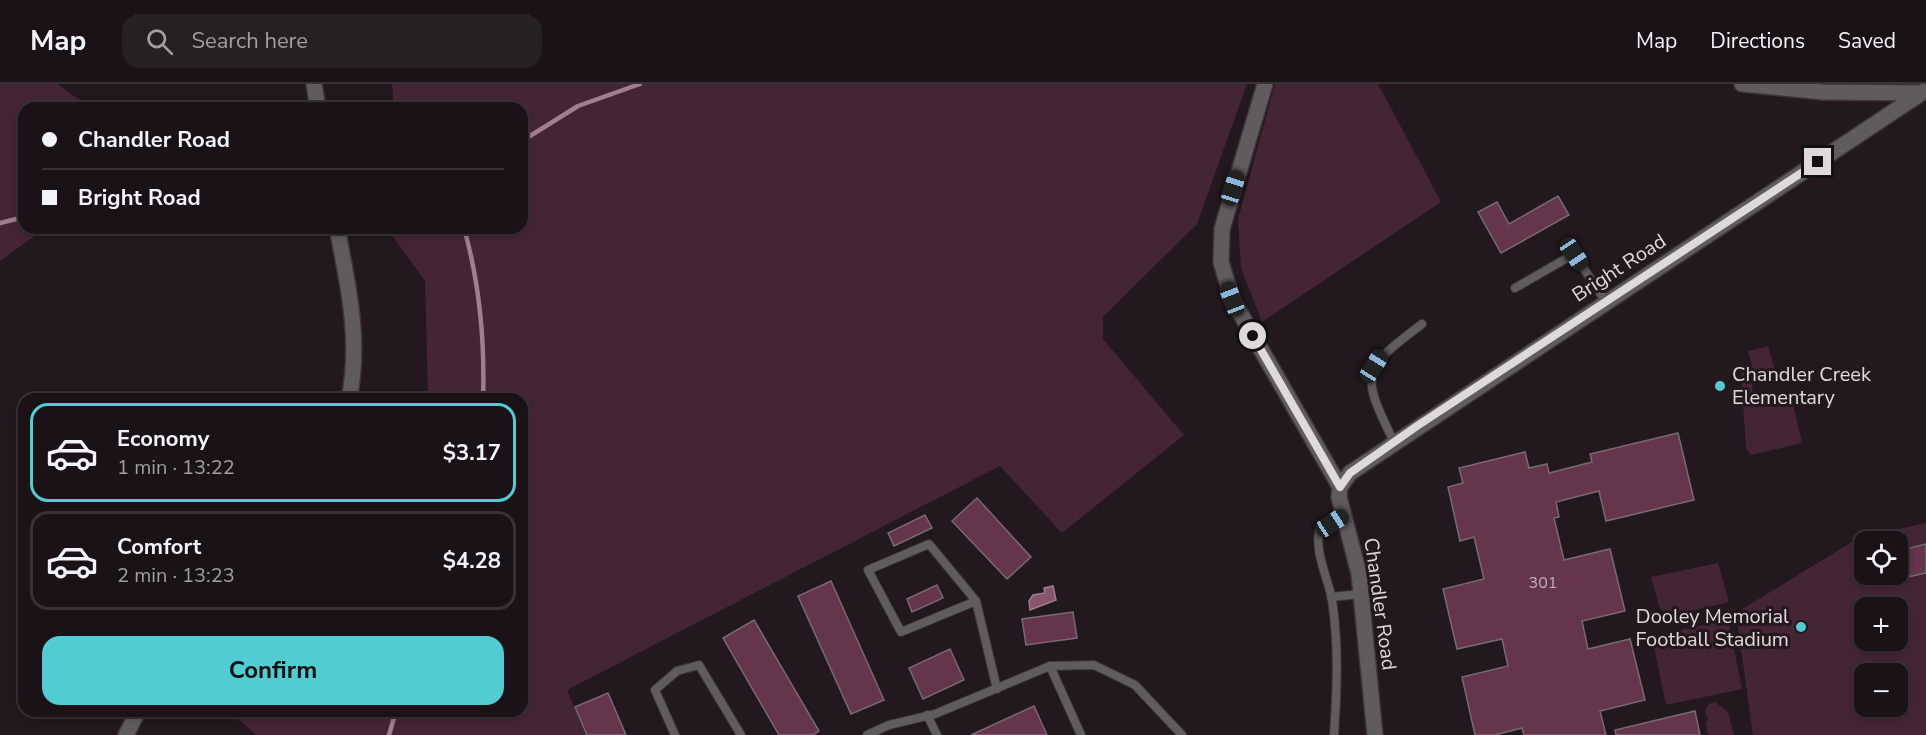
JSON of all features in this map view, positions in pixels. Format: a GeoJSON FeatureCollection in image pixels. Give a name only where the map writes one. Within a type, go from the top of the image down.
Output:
{"type":"FeatureCollection","features":[{"type":"Feature","properties":{"kind":"street"},"geometry":{"type":"LineString","coordinates":[[314,84],[317,102]]}},
{"type":"Feature","properties":{"kind":"street","name":"Chandler Road"},"geometry":{"type":"LineString","coordinates":[[1265,84],[1222,229],[1222,268],[1232,299],[1340,487],[1339,497],[1354,549],[1361,594],[1375,735]]}},
{"type":"Feature","properties":{"kind":"street"},"geometry":{"type":"LineString","coordinates":[[1742,84],[1823,92],[1923,91]]}},
{"type":"Feature","properties":{"kind":"street","name":"Bright Road"},"geometry":{"type":"LineString","coordinates":[[1340,487],[1350,473],[1394,442],[1923,91]]}},
{"type":"Feature","properties":{"kind":"street"},"geometry":{"type":"LineString","coordinates":[[337,234],[351,302],[354,344],[350,393]]}},
{"type":"Feature","properties":{"kind":"street"},"geometry":{"type":"LineString","coordinates":[[126,735],[135,717]]}},
{"type":"Feature","properties":{"kind":"lane"},"geometry":{"type":"LineString","coordinates":[[1515,288],[1574,254],[1606,302]]}},
{"type":"Feature","properties":{"kind":"lane"},"geometry":{"type":"LineString","coordinates":[[1394,442],[1372,395],[1374,366],[1382,354],[1422,324]]}},
{"type":"Feature","properties":{"kind":"lane"},"geometry":{"type":"LineString","coordinates":[[1334,735],[1338,653],[1331,597],[1317,541],[1319,531],[1345,515]]}},
{"type":"Feature","properties":{"kind":"lane"},"geometry":{"type":"LineString","coordinates":[[976,601],[901,632],[868,570],[929,544],[976,601],[997,689]]}},
{"type":"Feature","properties":{"kind":"lane"},"geometry":{"type":"LineString","coordinates":[[1331,597],[1361,594]]}},
{"type":"Feature","properties":{"kind":"lane"},"geometry":{"type":"LineString","coordinates":[[675,735],[655,690],[677,671],[699,665],[741,735]]}},
{"type":"Feature","properties":{"kind":"lane"},"geometry":{"type":"LineString","coordinates":[[867,735],[889,725],[927,715],[997,689],[1050,666],[1094,665],[1135,685],[1182,735]]}},
{"type":"Feature","properties":{"kind":"lane"},"geometry":{"type":"LineString","coordinates":[[1050,666],[1081,735]]}},
{"type":"Feature","properties":{"kind":"lane"},"geometry":{"type":"LineString","coordinates":[[927,715],[937,735]]}},
{"type":"Feature","properties":{"kind":"shaded area"},"geometry":{"type":"Polygon","coordinates":[[[0,84],[57,84],[80,100],[87,102],[18,102],[18,234],[38,234],[0,261],[0,84]]]}},
{"type":"Feature","properties":{"kind":"shaded area"},"geometry":{"type":"Polygon","coordinates":[[[392,84],[1247,84],[1197,224],[1103,317],[1103,339],[1184,435],[1062,533],[1000,466],[567,690],[586,735],[256,735],[236,717],[528,717],[528,393],[428,393],[425,281],[391,234],[528,234],[528,102],[394,102],[392,84]]]}},
{"type":"Feature","properties":{"kind":"shaded area"},"geometry":{"type":"Polygon","coordinates":[[[1275,84],[1378,84],[1441,202],[1262,322],[1241,268],[1238,219],[1275,84]]]}},
{"type":"Feature","properties":{"kind":"shaded area"},"geometry":{"type":"Polygon","coordinates":[[[1768,346],[1774,367],[1772,380],[1764,385],[1754,375],[1748,351],[1768,346]]]}},
{"type":"Feature","properties":{"kind":"shaded area"},"geometry":{"type":"Polygon","coordinates":[[[1750,370],[1753,393],[1758,393],[1758,397],[1790,391],[1802,443],[1751,455],[1746,449],[1741,371],[1750,370]]]}},
{"type":"Feature","properties":{"kind":"shaded area","name":"Dooley Memorial Football Stadium"},"geometry":{"type":"Polygon","coordinates":[[[1926,523],[1926,735],[1753,735],[1736,613],[1854,541],[1854,585],[1908,585],[1908,531],[1888,531],[1926,523]]]}},
{"type":"Feature","properties":{"kind":"shaded area"},"geometry":{"type":"Polygon","coordinates":[[[1718,563],[1729,602],[1671,616],[1660,609],[1651,577],[1718,563]]]}},
{"type":"Feature","properties":{"kind":"shaded area"},"geometry":{"type":"Polygon","coordinates":[[[1053,586],[1056,600],[1030,610],[1029,601],[1033,595],[1045,593],[1044,588],[1053,586]]]}},
{"type":"Feature","properties":{"kind":"shaded area"},"geometry":{"type":"Polygon","coordinates":[[[1728,619],[1742,689],[1666,705],[1652,637],[1728,619]]]}},
{"type":"Feature","properties":{"kind":"shaded area"},"geometry":{"type":"Polygon","coordinates":[[[1715,702],[1728,712],[1734,735],[1708,735],[1706,724],[1708,720],[1705,711],[1708,705],[1715,702]]]}},
{"type":"Feature","properties":{"kind":"building"},"geometry":{"type":"Polygon","coordinates":[[[1558,196],[1569,215],[1501,253],[1478,212],[1497,202],[1509,224],[1558,196]]]}},
{"type":"Feature","properties":{"kind":"building"},"geometry":{"type":"Polygon","coordinates":[[[1678,433],[1694,500],[1606,521],[1599,491],[1556,502],[1559,517],[1554,518],[1564,560],[1610,549],[1625,611],[1582,621],[1588,649],[1630,639],[1645,700],[1600,711],[1606,735],[1524,735],[1522,728],[1495,735],[1475,735],[1462,677],[1508,666],[1502,639],[1457,649],[1443,589],[1484,579],[1474,537],[1460,541],[1448,487],[1463,483],[1459,468],[1525,452],[1529,468],[1547,464],[1549,473],[1592,462],[1590,454],[1678,433]]]}},
{"type":"Feature","properties":{"kind":"building"},"geometry":{"type":"Polygon","coordinates":[[[977,498],[1031,557],[1007,579],[952,521],[977,498]]]}},
{"type":"Feature","properties":{"kind":"building"},"geometry":{"type":"Polygon","coordinates":[[[925,515],[932,528],[894,546],[888,533],[925,515]]]}},
{"type":"Feature","properties":{"kind":"building"},"geometry":{"type":"Polygon","coordinates":[[[1926,544],[1926,573],[1908,577],[1908,548],[1926,544]]]}},
{"type":"Feature","properties":{"kind":"building"},"geometry":{"type":"Polygon","coordinates":[[[831,581],[884,700],[851,714],[798,596],[831,581]]]}},
{"type":"Feature","properties":{"kind":"building"},"geometry":{"type":"Polygon","coordinates":[[[937,585],[943,598],[912,612],[907,599],[937,585]]]}},
{"type":"Feature","properties":{"kind":"building"},"geometry":{"type":"Polygon","coordinates":[[[1073,612],[1077,638],[1026,645],[1022,619],[1073,612]]]}},
{"type":"Feature","properties":{"kind":"building"},"geometry":{"type":"Polygon","coordinates":[[[754,620],[819,731],[813,735],[779,735],[723,638],[754,620]]]}},
{"type":"Feature","properties":{"kind":"building"},"geometry":{"type":"Polygon","coordinates":[[[950,649],[964,680],[923,699],[909,668],[950,649]]]}},
{"type":"Feature","properties":{"kind":"building"},"geometry":{"type":"Polygon","coordinates":[[[608,693],[626,735],[587,735],[575,707],[608,693]]]}},
{"type":"Feature","properties":{"kind":"building"},"geometry":{"type":"Polygon","coordinates":[[[1034,706],[1047,735],[971,735],[1034,706]]]}},
{"type":"Feature","properties":{"kind":"building"},"geometry":{"type":"Polygon","coordinates":[[[1695,711],[1700,735],[1616,735],[1615,730],[1695,711]]]}},
{"type":"Feature","properties":{"kind":"waterway"},"geometry":{"type":"LineString","coordinates":[[528,137],[578,106],[640,84]]}},
{"type":"Feature","properties":{"kind":"waterway"},"geometry":{"type":"LineString","coordinates":[[0,223],[18,218]]}},
{"type":"Feature","properties":{"kind":"waterway"},"geometry":{"type":"LineString","coordinates":[[465,234],[474,270],[480,313],[483,393]]}},
{"type":"Feature","properties":{"kind":"waterway"},"geometry":{"type":"LineString","coordinates":[[389,735],[394,717]]}},
{"type":"Feature","properties":{"kind":"place","name":"Chandler Creek Elementary"},"geometry":{"type":"Point","coordinates":[1720,386]}},
{"type":"Feature","properties":{"kind":"place","name":"Dooley Memorial Football Stadium"},"geometry":{"type":"Point","coordinates":[1801,627]}},
{"type":"Feature","properties":{"kind":"route"},"geometry":{"type":"LineString","coordinates":[[1253,336],[1340,487],[1350,473],[1417,426],[1818,162]]}}]}
